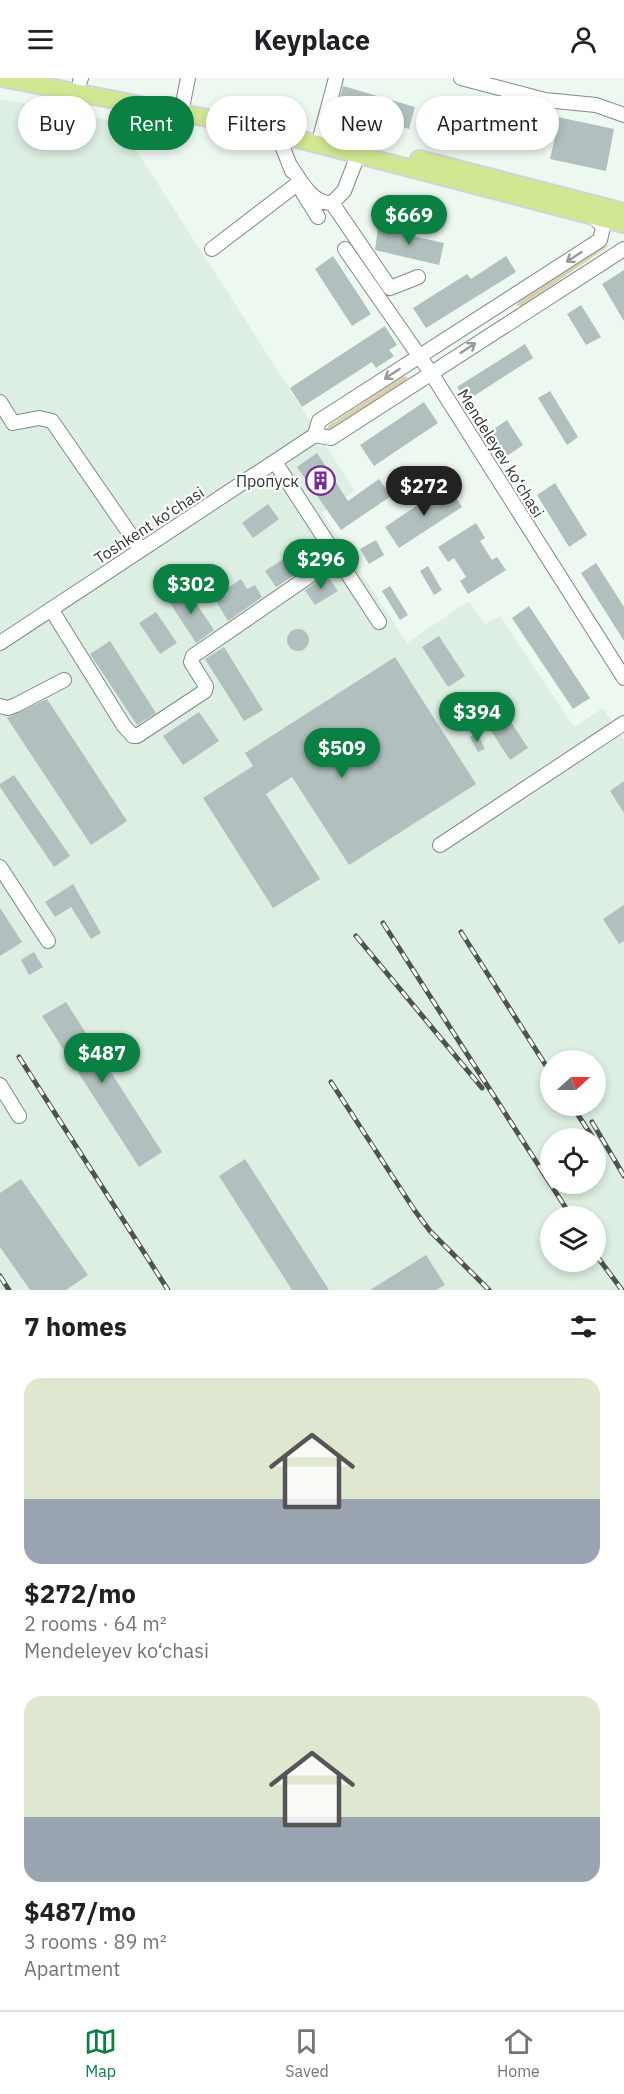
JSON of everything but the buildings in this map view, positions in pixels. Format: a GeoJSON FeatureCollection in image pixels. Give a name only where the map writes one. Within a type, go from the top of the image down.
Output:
{"type":"FeatureCollection","features":[{"type":"Feature","properties":{"kind":"main road"},"geometry":{"type":"LineString","coordinates":[[2,78],[110,96]]}},
{"type":"Feature","properties":{"kind":"main road"},"geometry":{"type":"LineString","coordinates":[[62,78],[81,80],[139,96]]}},
{"type":"Feature","properties":{"kind":"main road"},"geometry":{"type":"LineString","coordinates":[[194,109],[256,117],[319,133]]}},
{"type":"Feature","properties":{"kind":"main road"},"geometry":{"type":"LineString","coordinates":[[307,142],[624,224]]}},
{"type":"Feature","properties":{"kind":"main road"},"geometry":{"type":"LineString","coordinates":[[383,150],[624,212]]}},
{"type":"Feature","properties":{"kind":"street"},"geometry":{"type":"LineString","coordinates":[[184,96],[188,78]]}},
{"type":"Feature","properties":{"kind":"street"},"geometry":{"type":"LineString","coordinates":[[331,96],[336,78]]}},
{"type":"Feature","properties":{"kind":"street"},"geometry":{"type":"LineString","coordinates":[[461,78],[545,100],[596,105],[624,115]]}},
{"type":"Feature","properties":{"kind":"street"},"geometry":{"type":"LineString","coordinates":[[284,150],[297,184],[318,217]]}},
{"type":"Feature","properties":{"kind":"street"},"geometry":{"type":"LineString","coordinates":[[289,164],[314,198],[325,203],[332,203],[344,191],[358,156]]}},
{"type":"Feature","properties":{"kind":"street"},"geometry":{"type":"LineString","coordinates":[[212,249],[297,184]]}},
{"type":"Feature","properties":{"kind":"street"},"geometry":{"type":"LineString","coordinates":[[332,203],[390,288],[417,277]]}},
{"type":"Feature","properties":{"kind":"street","name":"Toshkent ko‘chasi"},"geometry":{"type":"LineString","coordinates":[[0,643],[315,435],[319,421],[600,240],[603,227],[594,217]]}},
{"type":"Feature","properties":{"kind":"street","name":"Mendeleyev ko‘chasi"},"geometry":{"type":"LineString","coordinates":[[345,249],[420,357],[624,678]]}},
{"type":"Feature","properties":{"kind":"street","name":"Toshkent ko‘chasi"},"geometry":{"type":"LineString","coordinates":[[315,435],[331,438],[624,249]]}},
{"type":"Feature","properties":{"kind":"street"},"geometry":{"type":"LineString","coordinates":[[0,402],[13,423],[39,418],[52,421],[141,550]]}},
{"type":"Feature","properties":{"kind":"street"},"geometry":{"type":"LineString","coordinates":[[275,462],[379,622]]}},
{"type":"Feature","properties":{"kind":"street"},"geometry":{"type":"LineString","coordinates":[[51,609],[124,726],[133,736],[137,736],[205,691],[206,686],[191,662],[193,656],[337,557]]}},
{"type":"Feature","properties":{"kind":"street"},"geometry":{"type":"LineString","coordinates":[[0,706],[8,708],[16,705],[64,680]]}},
{"type":"Feature","properties":{"kind":"street"},"geometry":{"type":"LineString","coordinates":[[440,845],[624,723]]}},
{"type":"Feature","properties":{"kind":"street"},"geometry":{"type":"LineString","coordinates":[[0,867],[48,941]]}},
{"type":"Feature","properties":{"kind":"street"},"geometry":{"type":"LineString","coordinates":[[0,1085],[19,1116]]}},
{"type":"Feature","properties":{"kind":"shaded area"},"geometry":{"type":"Polygon","coordinates":[[[0,99],[18,103],[18,150],[96,150],[96,118],[108,120],[108,150],[136,150],[355,491],[322,513],[407,643],[469,601],[485,625],[500,616],[574,727],[603,708],[624,740],[624,1290],[0,1290],[0,99]]]}},
{"type":"Feature","properties":{"kind":"shaded area"},"geometry":{"type":"Polygon","coordinates":[[[610,245],[522,306],[516,306],[598,249],[610,245]]]}},
{"type":"Feature","properties":{"kind":"shaded area"},"geometry":{"type":"Polygon","coordinates":[[[403,376],[408,377],[406,381],[331,430],[326,431],[328,426],[403,376]]]}},
{"type":"Feature","properties":{"kind":"railway"},"geometry":{"type":"LineString","coordinates":[[383,923],[565,1206]]}},
{"type":"Feature","properties":{"kind":"railway"},"geometry":{"type":"LineString","coordinates":[[461,932],[540,1056]]}},
{"type":"Feature","properties":{"kind":"railway"},"geometry":{"type":"LineString","coordinates":[[356,936],[482,1088]]}},
{"type":"Feature","properties":{"kind":"railway"},"geometry":{"type":"LineString","coordinates":[[19,1057],[168,1290]]}},
{"type":"Feature","properties":{"kind":"railway"},"geometry":{"type":"LineString","coordinates":[[331,1082],[430,1231],[489,1290]]}},
{"type":"Feature","properties":{"kind":"railway"},"geometry":{"type":"LineString","coordinates":[[579,1116],[587,1128]]}},
{"type":"Feature","properties":{"kind":"railway"},"geometry":{"type":"LineString","coordinates":[[592,1122],[624,1176]]}},
{"type":"Feature","properties":{"kind":"railway"},"geometry":{"type":"LineString","coordinates":[[606,1268],[622,1290]]}},
{"type":"Feature","properties":{"kind":"railway"},"geometry":{"type":"LineString","coordinates":[[0,1276],[9,1290]]}},
{"type":"Feature","properties":{"kind":"place","name":"Пропуск"},"geometry":{"type":"Point","coordinates":[320,481]}}]}
